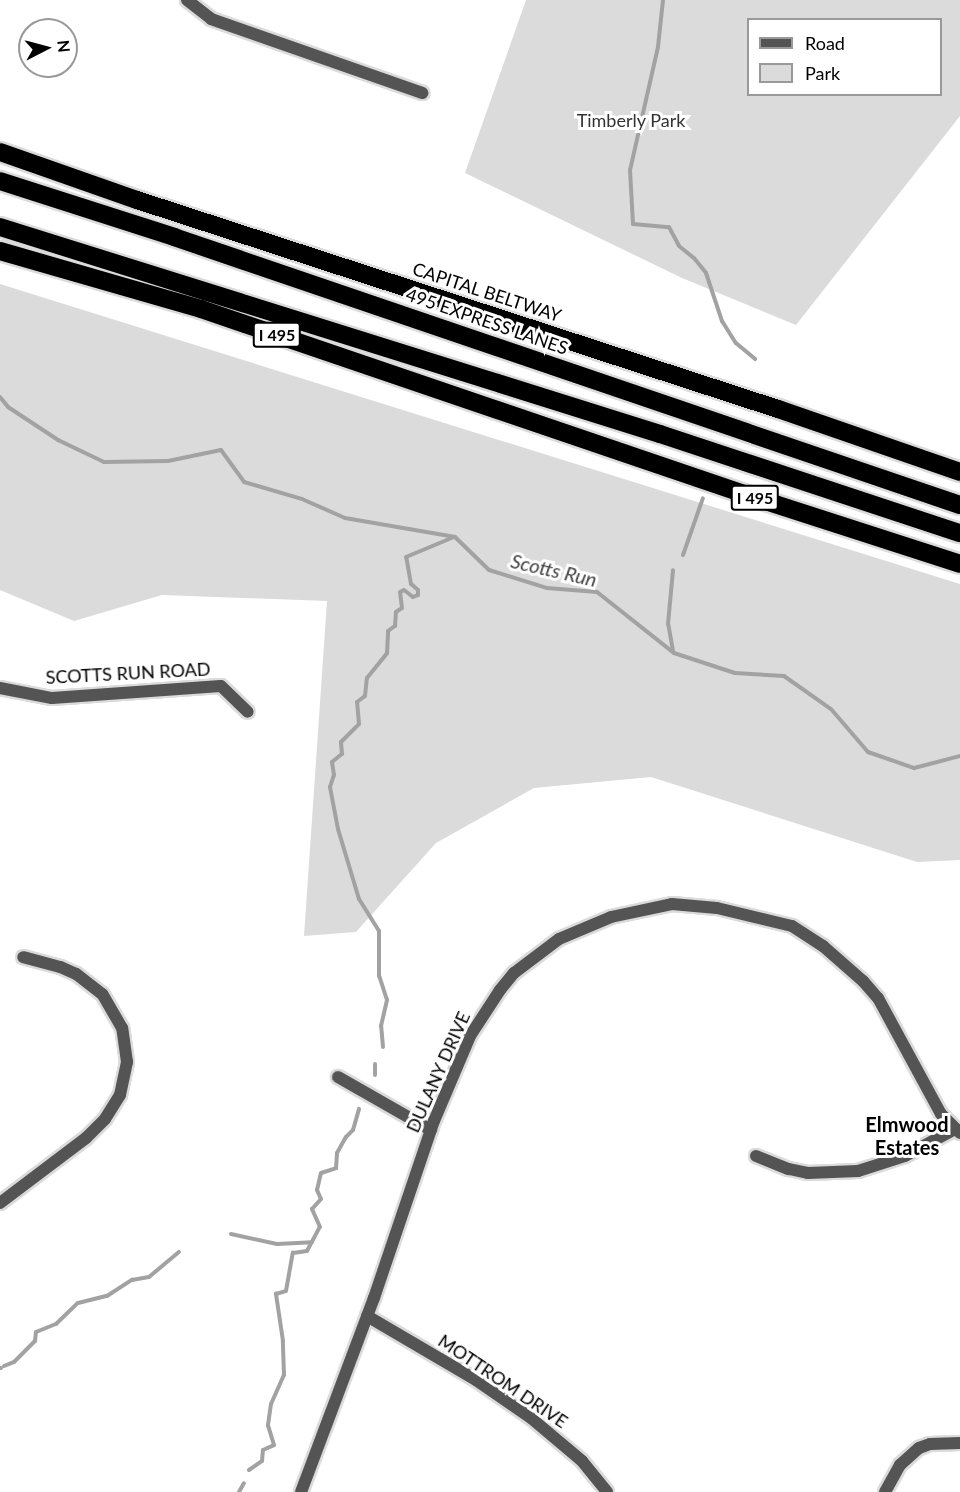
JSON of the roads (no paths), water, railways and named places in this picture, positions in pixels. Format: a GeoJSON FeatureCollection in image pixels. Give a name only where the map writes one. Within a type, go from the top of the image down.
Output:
{"type":"FeatureCollection","features":[{"type":"Feature","properties":{"kind":"highway","name":"CAPITAL BELTWAY"},"geometry":{"type":"LineString","coordinates":[[0,152],[149,204],[778,409],[960,471]]}},
{"type":"Feature","properties":{"kind":"highway","name":"495 EXPRESS LANES"},"geometry":{"type":"LineString","coordinates":[[0,181],[174,237],[960,505]]}},
{"type":"Feature","properties":{"kind":"highway"},"geometry":{"type":"LineString","coordinates":[[0,227],[660,434],[960,533]]}},
{"type":"Feature","properties":{"kind":"highway","name":"I 495"},"geometry":{"type":"LineString","coordinates":[[0,251],[201,309],[747,495],[960,564]]}},
{"type":"Feature","properties":{"kind":"street"},"geometry":{"type":"LineString","coordinates":[[187,0],[211,19],[422,93]]}},
{"type":"Feature","properties":{"kind":"street","name":"SCOTTS RUN ROAD"},"geometry":{"type":"LineString","coordinates":[[0,688],[52,698],[221,686],[248,712]]}},
{"type":"Feature","properties":{"kind":"street","name":"DULANY DRIVE"},"geometry":{"type":"LineString","coordinates":[[301,1492],[367,1316],[431,1130],[470,1036],[500,990],[514,974],[537,954],[583,927],[648,908],[681,904],[717,908],[772,920],[801,931],[823,946],[863,981],[878,998],[940,1114],[957,1131]]}},
{"type":"Feature","properties":{"kind":"street"},"geometry":{"type":"LineString","coordinates":[[0,1203],[86,1138],[105,1119],[120,1095],[127,1062],[122,1028],[102,994],[76,974],[23,957]]}},
{"type":"Feature","properties":{"kind":"street"},"geometry":{"type":"LineString","coordinates":[[338,1077],[431,1130]]}},
{"type":"Feature","properties":{"kind":"street"},"geometry":{"type":"LineString","coordinates":[[756,1156],[789,1169],[808,1173],[858,1171],[905,1156],[957,1131]]}},
{"type":"Feature","properties":{"kind":"street","name":"MOTTROM DRIVE"},"geometry":{"type":"LineString","coordinates":[[367,1316],[477,1380],[531,1418],[582,1461],[607,1492]]}},
{"type":"Feature","properties":{"kind":"street"},"geometry":{"type":"LineString","coordinates":[[885,1492],[904,1460],[919,1448],[930,1443],[960,1443]]}},
{"type":"Feature","properties":{"kind":"waterway"},"geometry":{"type":"LineString","coordinates":[[663,0],[658,47],[630,170],[633,224],[669,227],[679,246],[694,258],[706,273],[722,321],[736,343],[755,359]]}},
{"type":"Feature","properties":{"kind":"waterway","name":"Scotts Run"},"geometry":{"type":"LineString","coordinates":[[0,397],[8,407],[58,440],[104,462],[168,461],[221,450],[244,482],[302,499],[345,518],[455,537],[489,570],[547,588],[597,592],[674,653],[735,673],[784,676],[831,709],[868,752],[914,768],[960,756]]}},
{"type":"Feature","properties":{"kind":"waterway"},"geometry":{"type":"LineString","coordinates":[[683,555],[703,498]]}},
{"type":"Feature","properties":{"kind":"waterway"},"geometry":{"type":"LineString","coordinates":[[383,1047],[381,1026],[387,1000],[379,976],[379,931],[359,899],[338,829],[330,787],[334,775],[332,762],[342,754],[341,742],[359,724],[357,702],[365,696],[367,678],[387,653],[388,631],[395,626],[396,612],[402,608],[400,592],[404,590],[413,597],[418,595],[418,590],[411,584],[406,557],[454,537]]}},
{"type":"Feature","properties":{"kind":"waterway"},"geometry":{"type":"LineString","coordinates":[[673,570],[668,624],[673,651]]}},
{"type":"Feature","properties":{"kind":"waterway"},"geometry":{"type":"LineString","coordinates":[[375,1064],[375,1075]]}},
{"type":"Feature","properties":{"kind":"waterway"},"geometry":{"type":"LineString","coordinates":[[249,1470],[262,1461],[263,1450],[274,1445],[268,1425],[271,1404],[284,1375],[283,1341],[276,1294],[286,1291],[293,1253],[307,1251],[320,1227],[312,1209],[321,1199],[317,1190],[321,1173],[336,1168],[337,1153],[353,1130],[359,1109]]}},
{"type":"Feature","properties":{"kind":"waterway"},"geometry":{"type":"LineString","coordinates":[[231,1234],[277,1244],[312,1242]]}},
{"type":"Feature","properties":{"kind":"waterway"},"geometry":{"type":"LineString","coordinates":[[4,1366],[14,1362],[35,1341],[36,1332],[56,1324],[78,1303],[107,1296],[132,1280],[149,1277],[179,1252]]}},
{"type":"Feature","properties":{"kind":"waterway"},"geometry":{"type":"LineString","coordinates":[[239,1492],[244,1483]]}},
{"type":"Feature","properties":{"kind":"district","name":"Elmwood Estates"},"geometry":{"type":"Point","coordinates":[907,1136]}},
{"type":"Feature","properties":{"kind":"park label","name":"Timberly Park"},"geometry":{"type":"Point","coordinates":[631,120]}}]}
